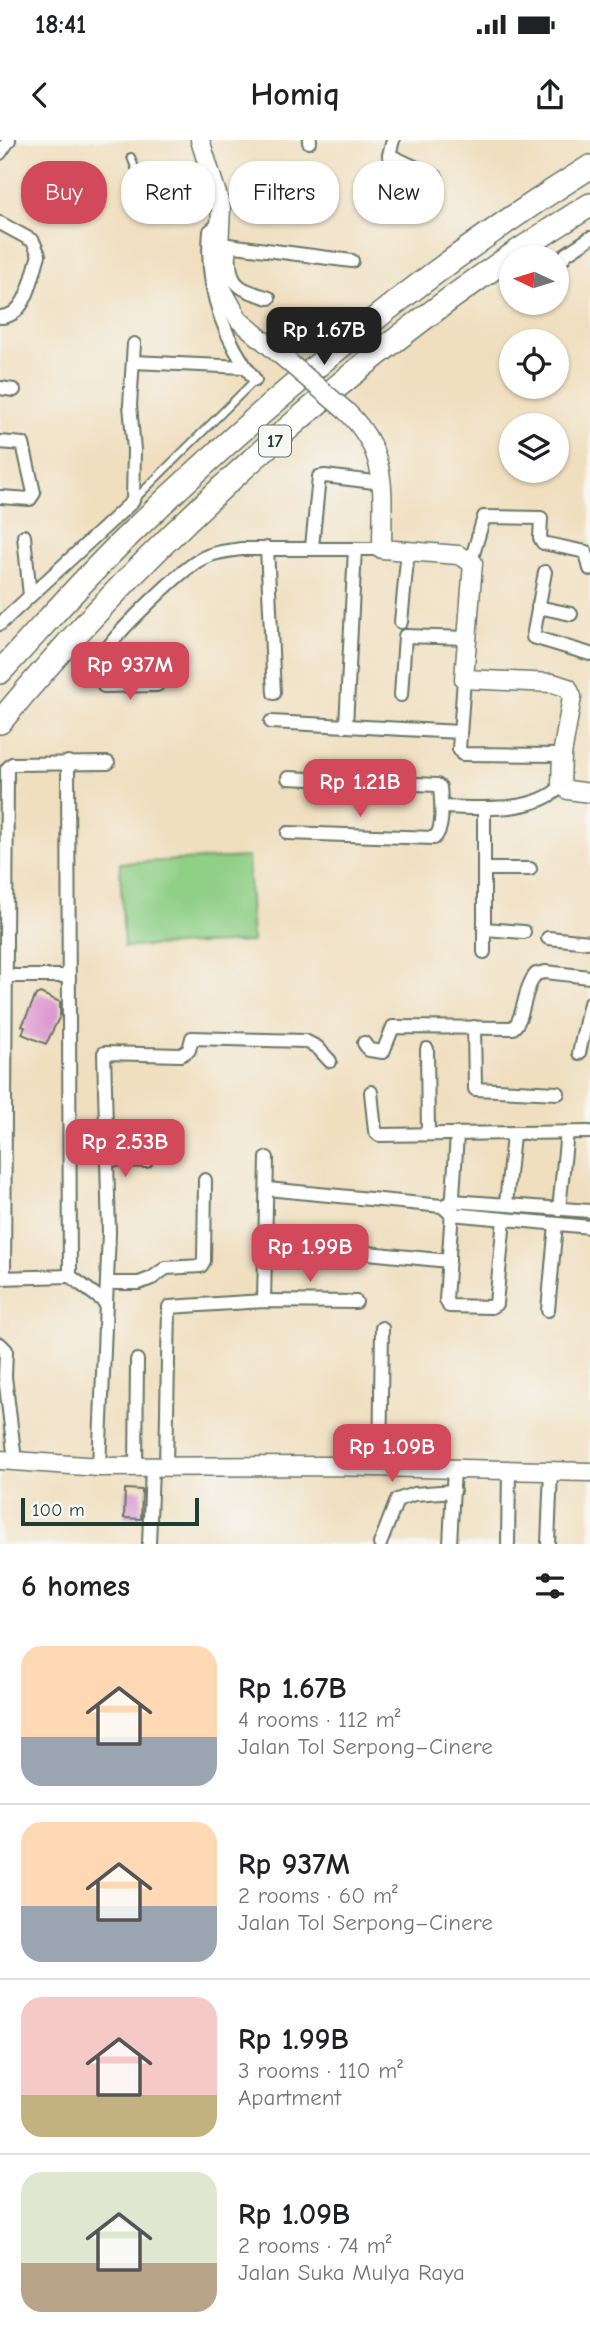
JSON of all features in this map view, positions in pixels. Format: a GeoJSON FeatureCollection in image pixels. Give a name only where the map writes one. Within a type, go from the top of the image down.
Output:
{"type":"FeatureCollection","features":[{"type":"Feature","properties":{"kind":"highway","name":"17"},"geometry":{"type":"LineString","coordinates":[[0,672],[128,535],[251,421],[386,311],[524,208],[590,167]]}},
{"type":"Feature","properties":{"kind":"highway","name":"17"},"geometry":{"type":"LineString","coordinates":[[0,722],[150,559],[270,445],[402,337],[538,237],[590,205]]}},
{"type":"Feature","properties":{"kind":"street"},"geometry":{"type":"LineString","coordinates":[[0,153],[9,140]]}},
{"type":"Feature","properties":{"kind":"street"},"geometry":{"type":"LineString","coordinates":[[200,140],[218,202],[232,280],[240,289],[268,298]]}},
{"type":"Feature","properties":{"kind":"street"},"geometry":{"type":"LineString","coordinates":[[393,140],[389,155],[402,161]]}},
{"type":"Feature","properties":{"kind":"street"},"geometry":{"type":"LineString","coordinates":[[218,202],[210,231],[209,272],[222,327],[256,380]]}},
{"type":"Feature","properties":{"kind":"street"},"geometry":{"type":"LineString","coordinates":[[0,223],[33,241],[39,255],[20,310],[12,316],[0,317]]}},
{"type":"Feature","properties":{"kind":"street"},"geometry":{"type":"LineString","coordinates":[[569,252],[590,239]]}},
{"type":"Feature","properties":{"kind":"street"},"geometry":{"type":"LineString","coordinates":[[225,245],[352,261]]}},
{"type":"Feature","properties":{"kind":"street"},"geometry":{"type":"LineString","coordinates":[[225,245],[218,270],[227,302],[239,320],[346,411],[371,438],[382,483],[382,549]]}},
{"type":"Feature","properties":{"kind":"street"},"geometry":{"type":"LineString","coordinates":[[0,624],[133,501],[134,450],[130,405],[134,344]]}},
{"type":"Feature","properties":{"kind":"street"},"geometry":{"type":"LineString","coordinates":[[133,362],[245,366]]}},
{"type":"Feature","properties":{"kind":"street"},"geometry":{"type":"LineString","coordinates":[[0,388],[14,390]]}},
{"type":"Feature","properties":{"kind":"street"},"geometry":{"type":"LineString","coordinates":[[0,442],[23,444],[34,493],[30,499],[0,497]]}},
{"type":"Feature","properties":{"kind":"street"},"geometry":{"type":"LineString","coordinates":[[312,547],[319,478],[325,475],[382,483]]}},
{"type":"Feature","properties":{"kind":"street"},"geometry":{"type":"LineString","coordinates":[[562,755],[462,754],[460,732],[474,568],[471,561],[484,517],[535,518],[542,520],[540,538],[543,543],[586,552],[590,569]]}},
{"type":"Feature","properties":{"kind":"street"},"geometry":{"type":"LineString","coordinates":[[24,536],[30,596]]}},
{"type":"Feature","properties":{"kind":"street"},"geometry":{"type":"LineString","coordinates":[[157,685],[103,686],[102,663],[105,651],[163,591],[201,559],[220,551],[312,547],[408,550],[458,555],[471,561]]}},
{"type":"Feature","properties":{"kind":"street"},"geometry":{"type":"LineString","coordinates":[[267,548],[274,693]]}},
{"type":"Feature","properties":{"kind":"street"},"geometry":{"type":"LineString","coordinates":[[346,726],[355,550]]}},
{"type":"Feature","properties":{"kind":"street"},"geometry":{"type":"LineString","coordinates":[[401,622],[408,550]]}},
{"type":"Feature","properties":{"kind":"street"},"geometry":{"type":"LineString","coordinates":[[545,572],[533,637],[590,654]]}},
{"type":"Feature","properties":{"kind":"street"},"geometry":{"type":"LineString","coordinates":[[538,607],[571,614]]}},
{"type":"Feature","properties":{"kind":"street"},"geometry":{"type":"LineString","coordinates":[[401,695],[404,637],[411,635],[467,638]]}},
{"type":"Feature","properties":{"kind":"street"},"geometry":{"type":"LineString","coordinates":[[464,679],[552,683],[568,688],[572,697],[562,755],[562,786]]}},
{"type":"Feature","properties":{"kind":"street"},"geometry":{"type":"LineString","coordinates":[[271,722],[460,732]]}},
{"type":"Feature","properties":{"kind":"street"},"geometry":{"type":"LineString","coordinates":[[68,762],[70,1276]]}},
{"type":"Feature","properties":{"kind":"street"},"geometry":{"type":"LineString","coordinates":[[106,1303],[70,1276],[2,1278],[8,766],[68,762],[108,763]]}},
{"type":"Feature","properties":{"kind":"street"},"geometry":{"type":"LineString","coordinates":[[288,778],[437,785],[440,787],[442,807],[439,834],[432,839],[288,833]]}},
{"type":"Feature","properties":{"kind":"street"},"geometry":{"type":"LineString","coordinates":[[562,786],[573,792],[590,793]]}},
{"type":"Feature","properties":{"kind":"street"},"geometry":{"type":"LineString","coordinates":[[442,807],[484,808],[533,803],[548,797],[562,786]]}},
{"type":"Feature","properties":{"kind":"street"},"geometry":{"type":"LineString","coordinates":[[484,808],[484,952]]}},
{"type":"Feature","properties":{"kind":"street"},"geometry":{"type":"LineString","coordinates":[[485,869],[530,869]]}},
{"type":"Feature","properties":{"kind":"street"},"geometry":{"type":"LineString","coordinates":[[484,929],[524,932]]}},
{"type":"Feature","properties":{"kind":"street"},"geometry":{"type":"LineString","coordinates":[[548,938],[590,942]]}},
{"type":"Feature","properties":{"kind":"street"},"geometry":{"type":"LineString","coordinates":[[364,1043],[369,1050],[383,1052],[393,1027],[517,1026],[522,1003],[536,974],[551,972],[590,978]]}},
{"type":"Feature","properties":{"kind":"street"},"geometry":{"type":"LineString","coordinates":[[7,976],[67,976]]}},
{"type":"Feature","properties":{"kind":"street"},"geometry":{"type":"LineString","coordinates":[[579,1053],[590,1003]]}},
{"type":"Feature","properties":{"kind":"street"},"geometry":{"type":"LineString","coordinates":[[474,1027],[476,1090],[558,1093]]}},
{"type":"Feature","properties":{"kind":"street"},"geometry":{"type":"LineString","coordinates":[[99,1467],[107,1283],[104,1053],[181,1055],[188,1052],[190,1039],[194,1038],[263,1039],[310,1043],[330,1061]]}},
{"type":"Feature","properties":{"kind":"street"},"geometry":{"type":"LineString","coordinates":[[427,1049],[428,1133]]}},
{"type":"Feature","properties":{"kind":"street"},"geometry":{"type":"LineString","coordinates":[[371,1092],[376,1134],[513,1135],[590,1132]]}},
{"type":"Feature","properties":{"kind":"street"},"geometry":{"type":"LineString","coordinates":[[559,1209],[566,1132]]}},
{"type":"Feature","properties":{"kind":"street"},"geometry":{"type":"LineString","coordinates":[[457,1135],[449,1207],[448,1305],[494,1306],[497,1302],[504,1219]]}},
{"type":"Feature","properties":{"kind":"street"},"geometry":{"type":"LineString","coordinates":[[506,1204],[513,1135]]}},
{"type":"Feature","properties":{"kind":"street"},"geometry":{"type":"LineString","coordinates":[[264,1301],[267,1158]]}},
{"type":"Feature","properties":{"kind":"street"},"geometry":{"type":"LineString","coordinates":[[107,1159],[146,1161]]}},
{"type":"Feature","properties":{"kind":"street"},"geometry":{"type":"LineString","coordinates":[[107,1283],[139,1283],[152,1279],[166,1268],[201,1266],[205,1180]]}},
{"type":"Feature","properties":{"kind":"street"},"geometry":{"type":"LineString","coordinates":[[267,1189],[449,1207],[504,1219],[590,1227]]}},
{"type":"Feature","properties":{"kind":"street"},"geometry":{"type":"LineString","coordinates":[[449,1207],[506,1204],[590,1211]]}},
{"type":"Feature","properties":{"kind":"street"},"geometry":{"type":"LineString","coordinates":[[548,1310],[555,1224]]}},
{"type":"Feature","properties":{"kind":"street"},"geometry":{"type":"LineString","coordinates":[[265,1243],[449,1261]]}},
{"type":"Feature","properties":{"kind":"street"},"geometry":{"type":"LineString","coordinates":[[149,1544],[151,1467],[170,1305],[264,1301],[356,1302]]}},
{"type":"Feature","properties":{"kind":"street"},"geometry":{"type":"LineString","coordinates":[[380,1467],[382,1328]]}},
{"type":"Feature","properties":{"kind":"street"},"geometry":{"type":"LineString","coordinates":[[0,1344],[6,1350],[7,1460],[99,1467],[380,1467],[590,1472]]}},
{"type":"Feature","properties":{"kind":"street"},"geometry":{"type":"LineString","coordinates":[[137,1360],[151,1467]]}},
{"type":"Feature","properties":{"kind":"street"},"geometry":{"type":"LineString","coordinates":[[450,1544],[454,1468]]}},
{"type":"Feature","properties":{"kind":"street"},"geometry":{"type":"LineString","coordinates":[[548,1544],[551,1470]]}},
{"type":"Feature","properties":{"kind":"street"},"geometry":{"type":"LineString","coordinates":[[508,1544],[509,1471]]}},
{"type":"Feature","properties":{"kind":"street"},"geometry":{"type":"LineString","coordinates":[[380,1544],[397,1500],[414,1494],[454,1491]]}},
{"type":"Feature","properties":{"kind":"lane"},"geometry":{"type":"LineString","coordinates":[[131,157],[150,213],[155,217],[218,202]]}},
{"type":"Feature","properties":{"kind":"lane"},"geometry":{"type":"LineString","coordinates":[[133,501],[256,380]]}},
{"type":"Feature","properties":{"kind":"green space"},"geometry":{"type":"Polygon","coordinates":[[[248,857],[252,942],[124,947],[120,863],[248,857]]]}},
{"type":"Feature","properties":{"kind":"building"},"geometry":{"type":"Polygon","coordinates":[[[40,993],[60,1002],[60,1016],[46,1044],[22,1034],[25,1027],[22,1026],[36,995],[40,993]]]}},
{"type":"Feature","properties":{"kind":"building"},"geometry":{"type":"Polygon","coordinates":[[[125,1489],[142,1490],[141,1519],[124,1518],[125,1489]]]}}]}
